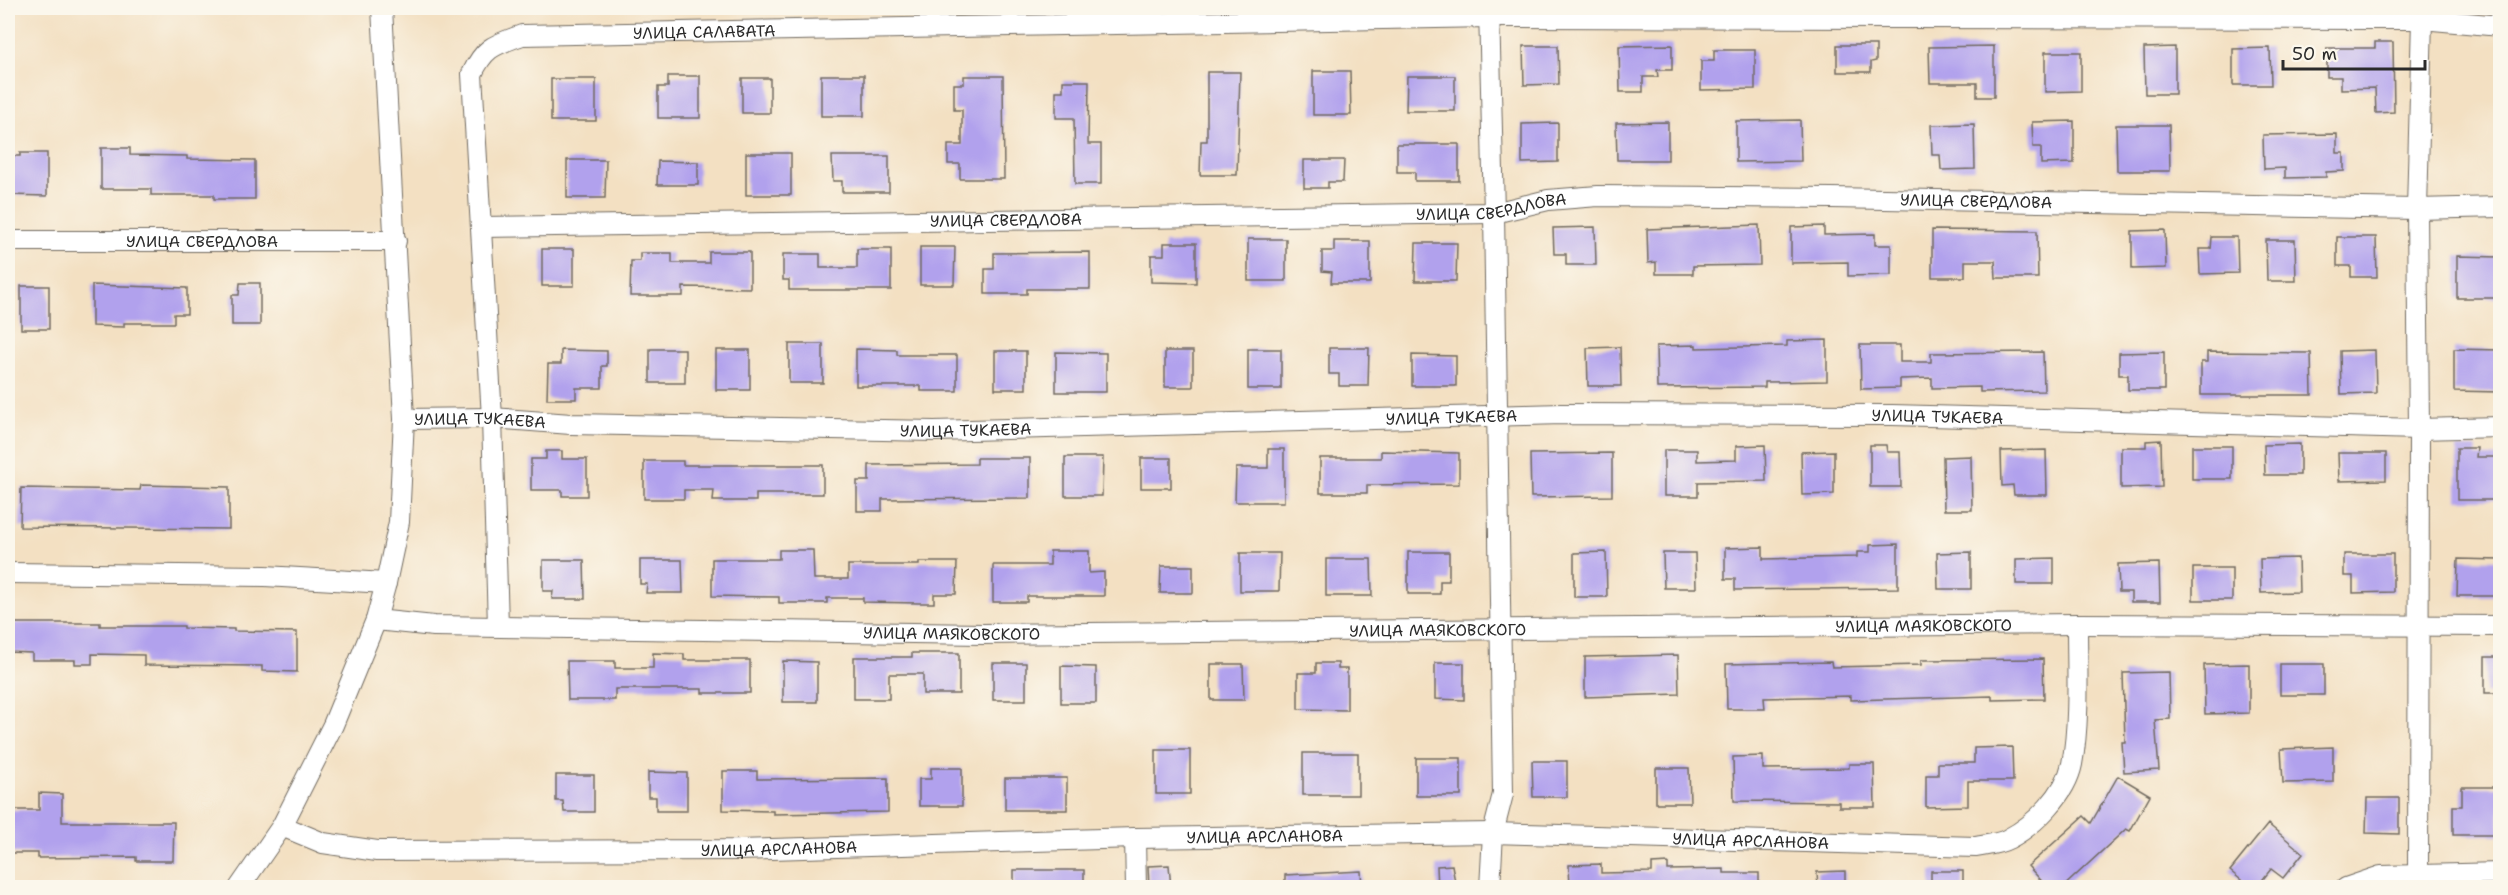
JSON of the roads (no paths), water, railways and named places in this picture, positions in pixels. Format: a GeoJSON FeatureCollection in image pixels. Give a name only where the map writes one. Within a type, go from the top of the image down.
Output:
{"type":"FeatureCollection","features":[{"type":"Feature","properties":{"kind":"street"},"geometry":{"type":"LineString","coordinates":[[240,888],[282,826],[333,725],[376,620],[387,583],[399,522],[404,419],[382,8]]}},
{"type":"Feature","properties":{"kind":"street"},"geometry":{"type":"LineString","coordinates":[[1489,13],[1503,794],[1493,833],[1490,888]]}},
{"type":"Feature","properties":{"kind":"street","name":"УЛИЦА САЛАВАТА"},"geometry":{"type":"LineString","coordinates":[[481,228],[472,74],[480,57],[492,46],[522,35],[1489,13],[2422,19],[2500,26]]}},
{"type":"Feature","properties":{"kind":"street"},"geometry":{"type":"LineString","coordinates":[[2418,873],[2420,429],[2416,209],[2422,19]]}},
{"type":"Feature","properties":{"kind":"street","name":"УЛИЦА СВЕРДЛОВА"},"geometry":{"type":"LineString","coordinates":[[481,228],[1494,213],[1548,200],[1598,196],[1844,198],[2416,209],[2500,207]]}},
{"type":"Feature","properties":{"kind":"street"},"geometry":{"type":"LineString","coordinates":[[481,228],[492,418],[498,626]]}},
{"type":"Feature","properties":{"kind":"street","name":"УЛИЦА СВЕРДЛОВА"},"geometry":{"type":"LineString","coordinates":[[8,241],[396,241]]}},
{"type":"Feature","properties":{"kind":"street","name":"УЛИЦА ТУКАЕВА"},"geometry":{"type":"LineString","coordinates":[[404,419],[492,418],[571,424],[934,431],[1496,416],[1892,415],[2420,429],[2500,427]]}},
{"type":"Feature","properties":{"kind":"street"},"geometry":{"type":"LineString","coordinates":[[8,573],[264,576],[387,583]]}},
{"type":"Feature","properties":{"kind":"street","name":"УЛИЦА МАЯКОВСКОГО"},"geometry":{"type":"LineString","coordinates":[[376,620],[434,626],[983,634],[2077,624],[2500,626]]}},
{"type":"Feature","properties":{"kind":"street","name":"УЛИЦА АРСЛАНОВА"},"geometry":{"type":"LineString","coordinates":[[282,826],[323,843],[377,851],[739,849],[1135,838],[1493,833],[1976,847],[2006,841],[2028,827],[2053,805],[2072,766],[2077,689],[2077,624]]}},
{"type":"Feature","properties":{"kind":"street"},"geometry":{"type":"LineString","coordinates":[[1135,838],[1136,888]]}},
{"type":"Feature","properties":{"kind":"street"},"geometry":{"type":"LineString","coordinates":[[2346,888],[2381,876],[2418,873],[2500,873]]}}]}
